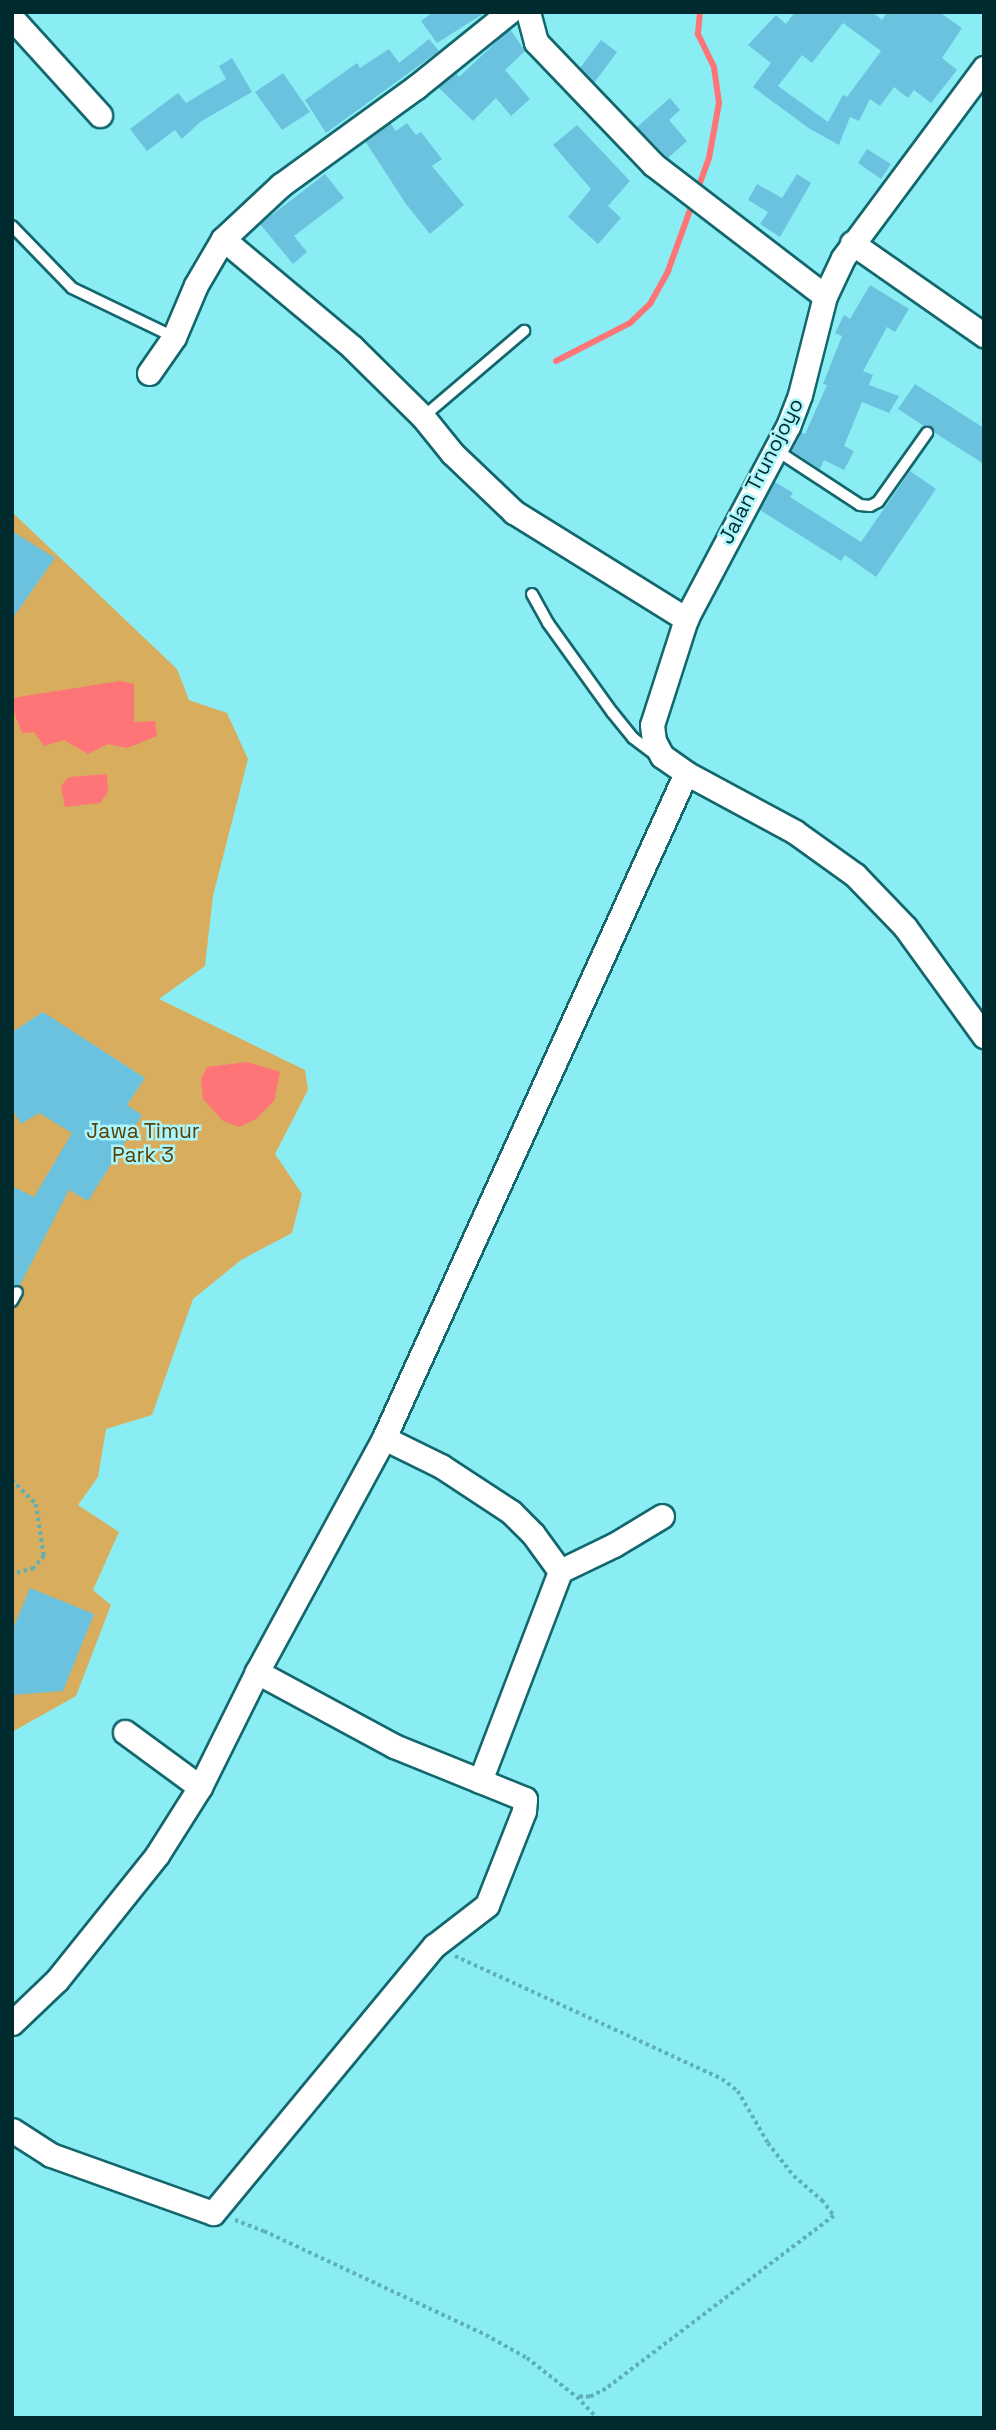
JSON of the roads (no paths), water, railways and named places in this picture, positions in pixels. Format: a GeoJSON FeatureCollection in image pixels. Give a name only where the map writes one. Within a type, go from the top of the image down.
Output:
{"type":"FeatureCollection","features":[{"type":"Feature","properties":{"kind":"street"},"geometry":{"type":"LineString","coordinates":[[149,373],[174,337],[195,285],[223,239],[281,185],[416,87],[509,12]]}},
{"type":"Feature","properties":{"kind":"street"},"geometry":{"type":"LineString","coordinates":[[528,12],[536,42],[654,165],[825,296]]}},
{"type":"Feature","properties":{"kind":"street"},"geometry":{"type":"LineString","coordinates":[[12,18],[100,115]]}},
{"type":"Feature","properties":{"kind":"street","name":"Jalan Trunojoyo"},"geometry":{"type":"LineString","coordinates":[[662,756],[654,741],[652,725],[685,619],[776,450],[800,396],[825,296],[852,243],[984,68]]}},
{"type":"Feature","properties":{"kind":"street"},"geometry":{"type":"LineString","coordinates":[[223,239],[333,329],[423,417],[452,453],[514,512],[685,619]]}},
{"type":"Feature","properties":{"kind":"street"},"geometry":{"type":"LineString","coordinates":[[852,243],[984,335]]}},
{"type":"Feature","properties":{"kind":"street"},"geometry":{"type":"LineString","coordinates":[[662,756],[686,773],[795,832],[855,875],[905,927],[984,1036]]}},
{"type":"Feature","properties":{"kind":"street"},"geometry":{"type":"LineString","coordinates":[[12,2023],[57,1980],[157,1855],[200,1787],[257,1672],[384,1438],[686,773]]}},
{"type":"Feature","properties":{"kind":"street"},"geometry":{"type":"LineString","coordinates":[[384,1438],[441,1466],[511,1513],[533,1534],[560,1571]]}},
{"type":"Feature","properties":{"kind":"street"},"geometry":{"type":"LineString","coordinates":[[480,1781],[560,1571],[614,1545],[662,1516]]}},
{"type":"Feature","properties":{"kind":"street"},"geometry":{"type":"LineString","coordinates":[[12,2130],[51,2154],[213,2213],[434,1946],[488,1905],[524,1811],[525,1799],[394,1746],[257,1672]]}},
{"type":"Feature","properties":{"kind":"street"},"geometry":{"type":"LineString","coordinates":[[125,1732],[200,1787]]}},
{"type":"Feature","properties":{"kind":"lane"},"geometry":{"type":"LineString","coordinates":[[12,226],[72,288],[174,337]]}},
{"type":"Feature","properties":{"kind":"lane"},"geometry":{"type":"LineString","coordinates":[[423,417],[524,331]]}},
{"type":"Feature","properties":{"kind":"lane"},"geometry":{"type":"LineString","coordinates":[[776,450],[860,505],[870,506],[878,502],[927,433]]}},
{"type":"Feature","properties":{"kind":"lane"},"geometry":{"type":"LineString","coordinates":[[532,594],[548,623],[619,721],[633,738],[662,756]]}},
{"type":"Feature","properties":{"kind":"waterway"},"geometry":{"type":"LineString","coordinates":[[697,191],[709,158],[719,103],[714,67],[698,34],[700,12]]}},
{"type":"Feature","properties":{"kind":"waterway"},"geometry":{"type":"LineString","coordinates":[[556,361],[630,323],[650,304],[668,271],[693,202]]}},
{"type":"Feature","properties":{"kind":"park label","name":"Jawa Timur Park 3"},"geometry":{"type":"Point","coordinates":[143,1143]}}]}
